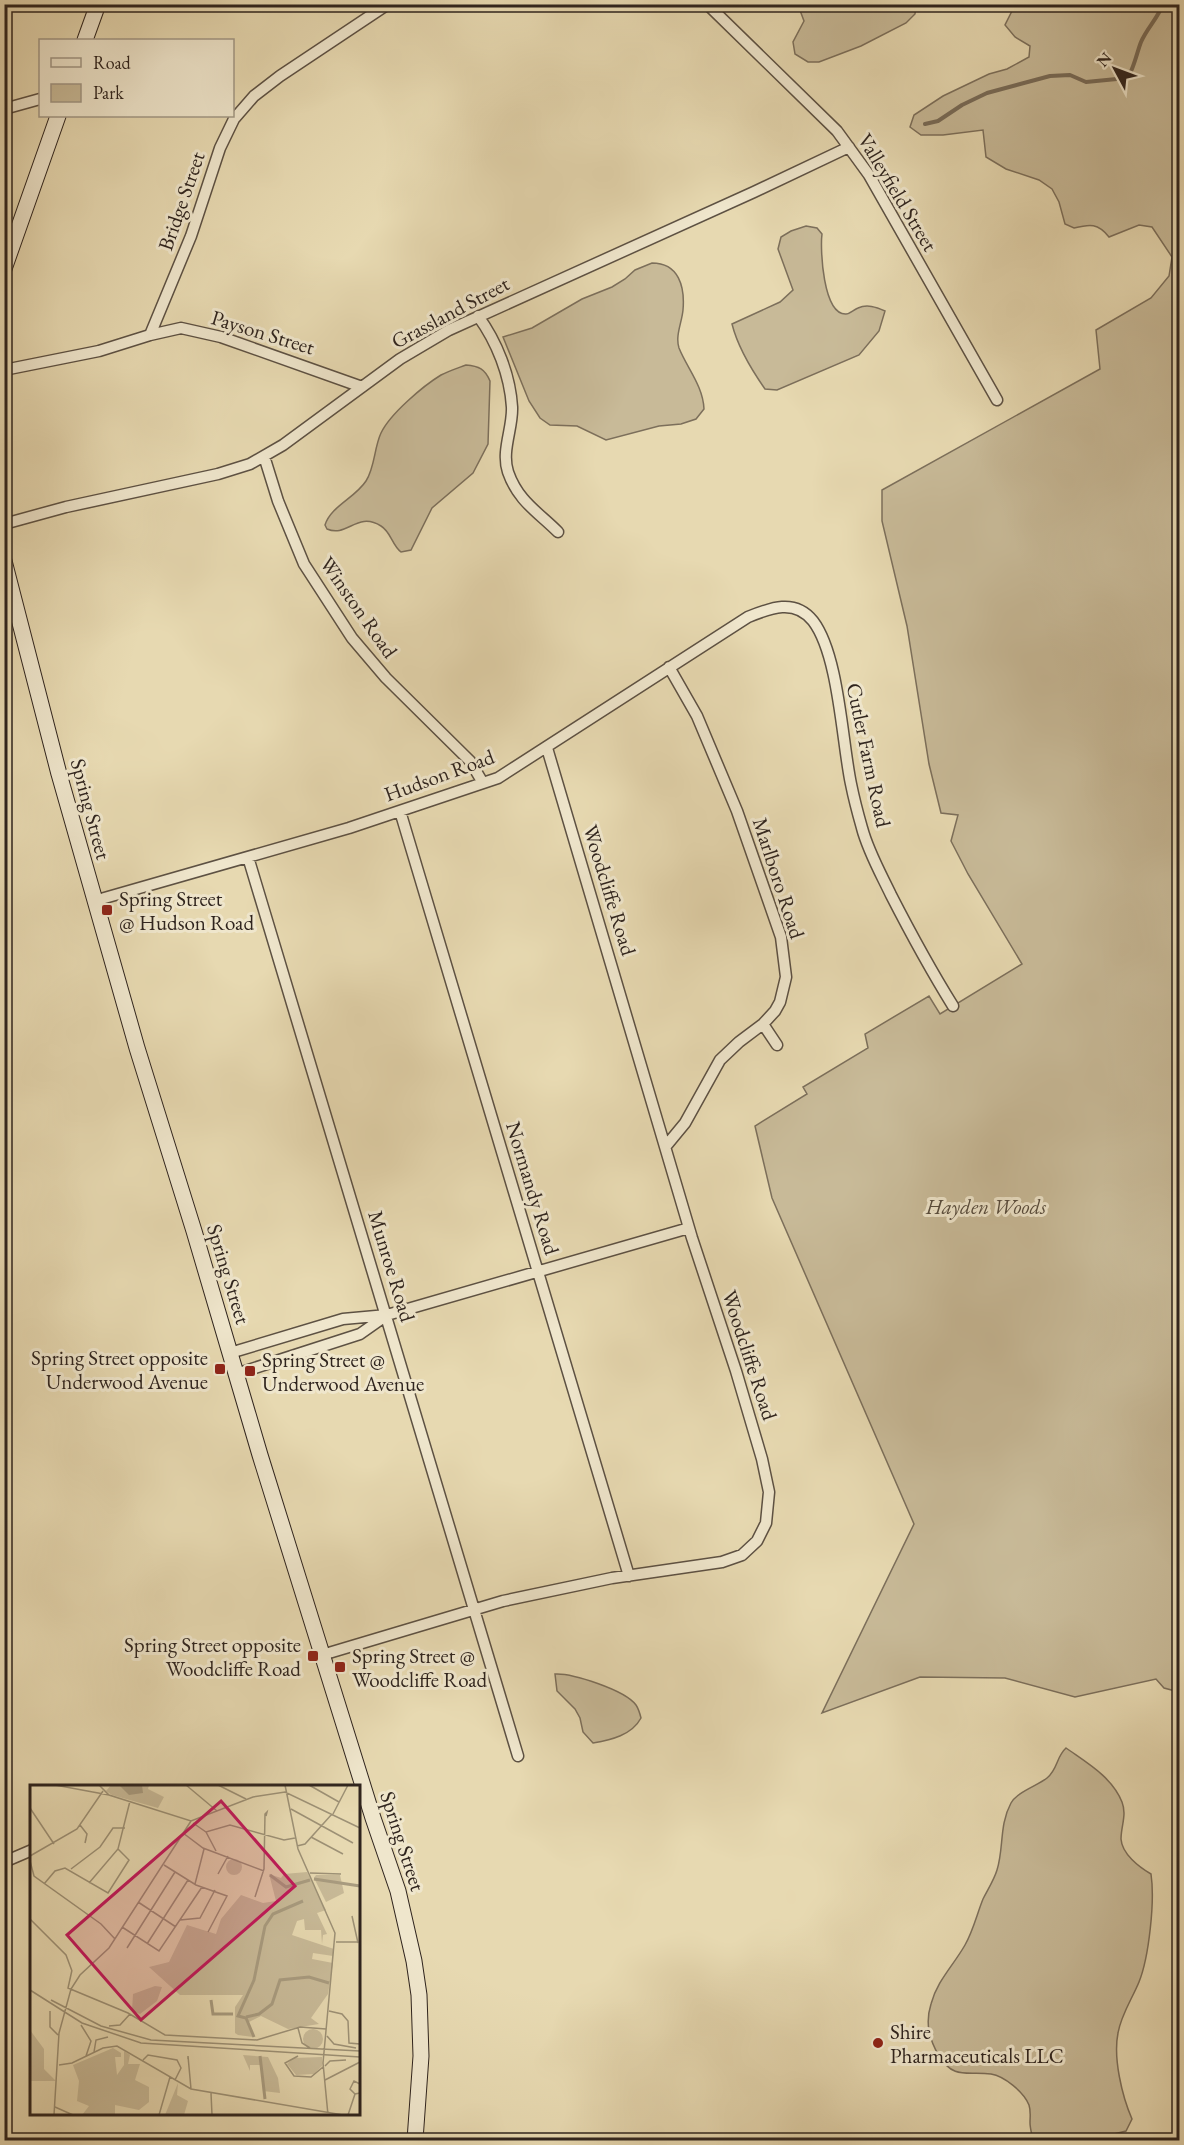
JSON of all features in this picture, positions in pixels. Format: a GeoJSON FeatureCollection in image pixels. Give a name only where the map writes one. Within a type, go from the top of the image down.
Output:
{"type":"FeatureCollection","features":[{"type":"Feature","properties":{"kind":"main road"},"geometry":{"type":"LineString","coordinates":[[85,39],[98,4]]}},
{"type":"Feature","properties":{"kind":"main road"},"geometry":{"type":"LineString","coordinates":[[4,269],[58,117]]}},
{"type":"Feature","properties":{"kind":"main road","name":"Spring Street"},"geometry":{"type":"LineString","coordinates":[[4,561],[94,901],[322,1655],[359,1785]]}},
{"type":"Feature","properties":{"kind":"main road","name":"Spring Street"},"geometry":{"type":"LineString","coordinates":[[363,1799],[398,1891],[414,1961],[419,1995],[421,2056],[415,2140]]}},
{"type":"Feature","properties":{"kind":"street","name":"Bridge Street"},"geometry":{"type":"LineString","coordinates":[[150,336],[191,236],[220,148],[234,119],[254,96],[280,76],[388,4]]}},
{"type":"Feature","properties":{"kind":"street","name":"Valleyfield Street"},"geometry":{"type":"LineString","coordinates":[[707,4],[837,131],[849,147],[869,175],[997,400]]}},
{"type":"Feature","properties":{"kind":"street"},"geometry":{"type":"LineString","coordinates":[[4,109],[39,99]]}},
{"type":"Feature","properties":{"kind":"street","name":"Grassland Street"},"geometry":{"type":"LineString","coordinates":[[4,524],[66,507],[218,474],[249,464],[283,445],[400,359],[449,330],[849,147]]}},
{"type":"Feature","properties":{"kind":"street"},"geometry":{"type":"LineString","coordinates":[[478,316],[493,337],[504,369],[512,408],[507,442],[507,470],[516,489],[532,510],[558,532]]}},
{"type":"Feature","properties":{"kind":"street","name":"Payson Street"},"geometry":{"type":"LineString","coordinates":[[150,336],[181,328],[221,337],[362,387]]}},
{"type":"Feature","properties":{"kind":"street"},"geometry":{"type":"LineString","coordinates":[[4,370],[99,351],[150,336]]}},
{"type":"Feature","properties":{"kind":"street","name":"Winston Road"},"geometry":{"type":"LineString","coordinates":[[264,456],[278,501],[304,564],[352,638],[386,678],[470,761],[483,783]]}},
{"type":"Feature","properties":{"kind":"street","name":"Cutler Farm Road"},"geometry":{"type":"LineString","coordinates":[[763,610],[771,607],[794,607],[813,621],[826,647],[836,688],[851,785],[863,832],[921,955],[953,1006]]}},
{"type":"Feature","properties":{"kind":"street","name":"Hudson Road"},"geometry":{"type":"LineString","coordinates":[[94,901],[400,811],[498,778],[669,667],[763,610]]}},
{"type":"Feature","properties":{"kind":"street","name":"Marlboro Road"},"geometry":{"type":"LineString","coordinates":[[666,1146],[685,1123],[720,1060],[775,1011],[780,1002],[786,977],[781,937],[737,811],[697,716],[669,667]]}},
{"type":"Feature","properties":{"kind":"street","name":"Woodcliffe Road"},"geometry":{"type":"LineString","coordinates":[[322,1655],[475,1608],[575,1585],[722,1562],[742,1555],[757,1541],[766,1523],[770,1491],[762,1459],[689,1228],[547,748]]}},
{"type":"Feature","properties":{"kind":"street","name":"Normandy Road"},"geometry":{"type":"LineString","coordinates":[[400,811],[629,1576]]}},
{"type":"Feature","properties":{"kind":"street","name":"Munroe Road"},"geometry":{"type":"LineString","coordinates":[[248,857],[518,1756]]}},
{"type":"Feature","properties":{"kind":"street"},"geometry":{"type":"LineString","coordinates":[[763,1024],[777,1045]]}},
{"type":"Feature","properties":{"kind":"street"},"geometry":{"type":"LineString","coordinates":[[230,1353],[343,1319],[387,1315],[689,1228]]}},
{"type":"Feature","properties":{"kind":"street"},"geometry":{"type":"LineString","coordinates":[[236,1374],[360,1334],[387,1315]]}},
{"type":"Feature","properties":{"kind":"street"},"geometry":{"type":"LineString","coordinates":[[4,1862],[30,1851]]}},
{"type":"Feature","properties":{"kind":"green space"},"geometry":{"type":"Polygon","coordinates":[[[798,5],[916,5],[915,14],[906,23],[861,46],[819,62],[808,62],[795,54],[793,42],[804,21],[798,5]]]}},
{"type":"Feature","properties":{"kind":"green space","name":"Hayden Woods"},"geometry":{"type":"Polygon","coordinates":[[[1015,5],[1179,5],[1179,1692],[1164,1688],[1156,1679],[1075,1697],[1005,1678],[920,1677],[822,1713],[914,1524],[772,1198],[755,1126],[807,1094],[803,1087],[868,1048],[865,1034],[929,996],[940,1014],[1022,964],[951,841],[958,815],[941,813],[929,764],[907,626],[882,521],[882,490],[1100,369],[1096,330],[1151,298],[1169,276],[1172,257],[1152,227],[1139,225],[1109,237],[1097,227],[1074,228],[1065,224],[1059,202],[1052,189],[1039,180],[1006,169],[986,157],[983,130],[921,135],[910,127],[914,115],[943,96],[989,74],[1007,69],[1029,57],[1030,46],[1015,37],[1005,25],[1015,5]]]}},
{"type":"Feature","properties":{"kind":"green space"},"geometry":{"type":"Polygon","coordinates":[[[806,226],[817,228],[822,234],[825,280],[832,304],[838,311],[847,314],[868,306],[885,311],[879,331],[859,355],[777,390],[765,389],[746,358],[732,324],[780,302],[793,290],[778,249],[781,237],[806,226]]]}},
{"type":"Feature","properties":{"kind":"green space"},"geometry":{"type":"Polygon","coordinates":[[[652,263],[669,267],[681,285],[683,310],[678,343],[698,385],[704,409],[696,419],[681,424],[659,426],[606,440],[577,426],[550,425],[540,418],[529,401],[503,337],[532,328],[582,299],[612,287],[635,270],[652,263]]]}},
{"type":"Feature","properties":{"kind":"green space"},"geometry":{"type":"Polygon","coordinates":[[[466,365],[481,369],[490,381],[488,444],[473,473],[432,508],[411,550],[401,552],[384,529],[373,522],[365,521],[334,531],[327,529],[325,525],[332,512],[366,481],[381,433],[392,417],[416,393],[434,380],[466,365]]]}},
{"type":"Feature","properties":{"kind":"green space"},"geometry":{"type":"Polygon","coordinates":[[[555,1674],[585,1679],[610,1688],[630,1699],[636,1705],[641,1718],[627,1733],[593,1743],[583,1732],[575,1709],[557,1691],[555,1674]]]}},
{"type":"Feature","properties":{"kind":"green space"},"geometry":{"type":"Polygon","coordinates":[[[1066,1748],[1098,1771],[1118,1793],[1124,1811],[1121,1839],[1124,1850],[1141,1868],[1151,1874],[1152,1913],[1146,1958],[1139,1982],[1122,2020],[1117,2043],[1119,2077],[1132,2119],[1126,2131],[1104,2140],[1033,2140],[1030,2107],[1023,2095],[996,2075],[962,2073],[950,2069],[936,2050],[930,2037],[928,2024],[934,1996],[941,1981],[968,1940],[983,1899],[996,1874],[1003,1828],[1011,1803],[1051,1774],[1066,1748]]]}},
{"type":"Feature","properties":{"kind":"waterway"},"geometry":{"type":"LineString","coordinates":[[925,124],[938,121],[962,105],[987,93],[1050,76],[1070,75],[1086,82],[1127,78],[1143,37],[1163,4]]}},
{"type":"Feature","properties":{"kind":"place","name":"Spring Street @ Hudson Road"},"geometry":{"type":"Point","coordinates":[107,910]}},
{"type":"Feature","properties":{"kind":"place","name":"Spring Street opposite Underwood Avenue"},"geometry":{"type":"Point","coordinates":[220,1369]}},
{"type":"Feature","properties":{"kind":"place","name":"Spring Street @ Underwood Avenue"},"geometry":{"type":"Point","coordinates":[250,1371]}},
{"type":"Feature","properties":{"kind":"place","name":"Spring Street opposite Woodcliffe Road"},"geometry":{"type":"Point","coordinates":[313,1656]}},
{"type":"Feature","properties":{"kind":"place","name":"Spring Street @ Woodcliffe Road"},"geometry":{"type":"Point","coordinates":[340,1667]}},
{"type":"Feature","properties":{"kind":"place","name":"Shire Pharmaceuticals LLC"},"geometry":{"type":"Point","coordinates":[878,2043]}}]}
